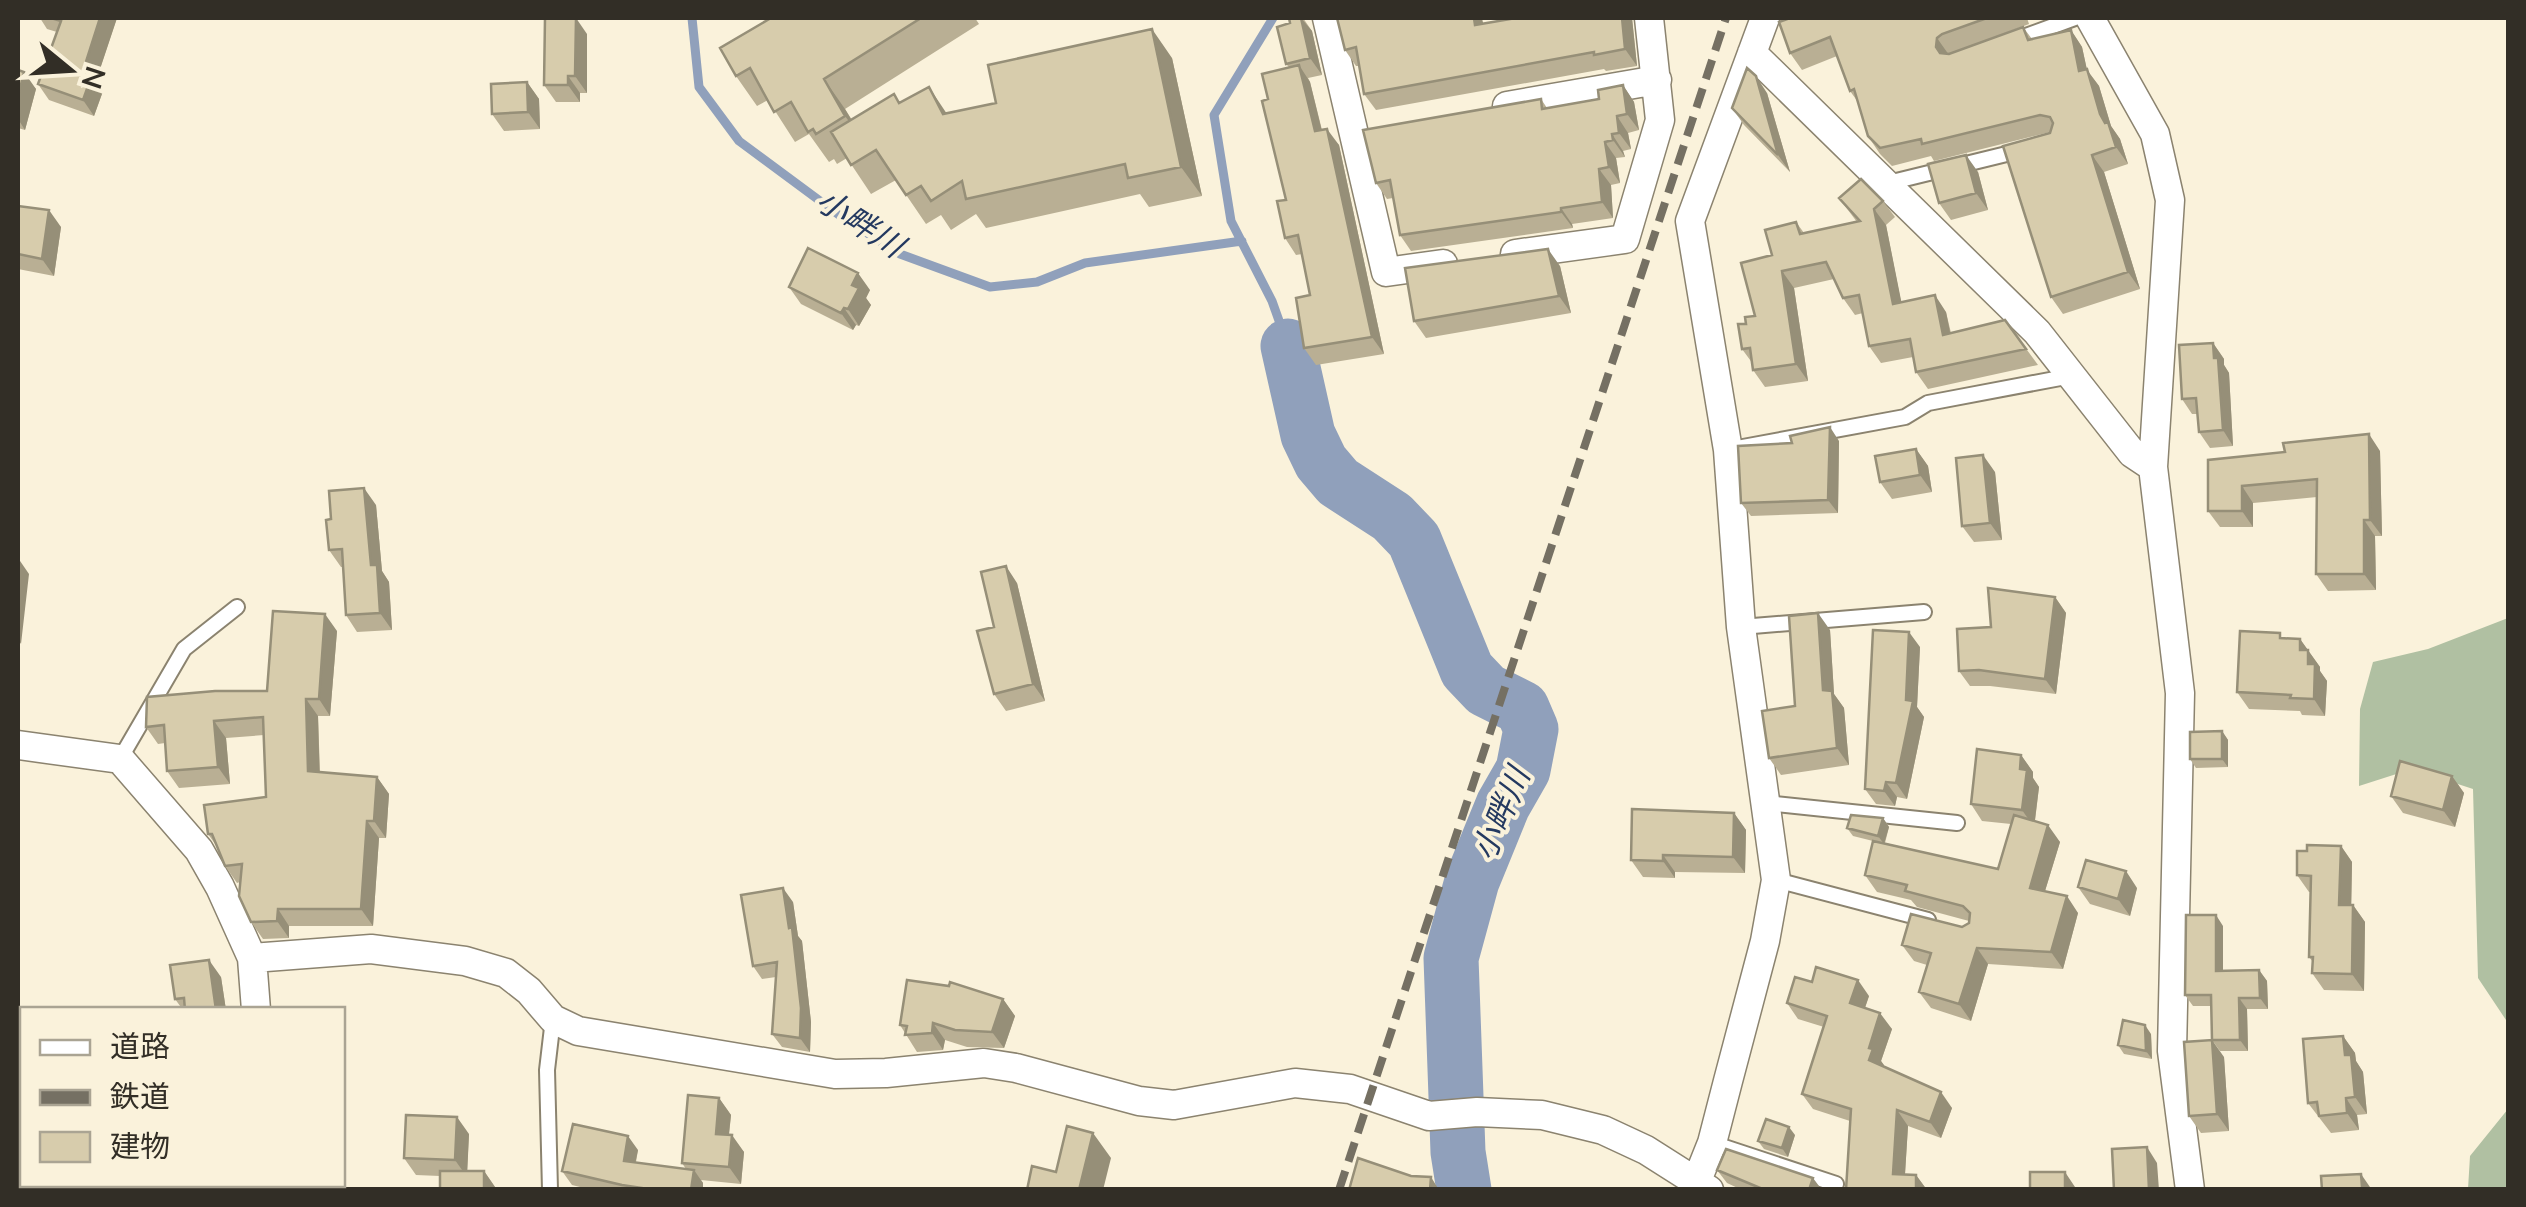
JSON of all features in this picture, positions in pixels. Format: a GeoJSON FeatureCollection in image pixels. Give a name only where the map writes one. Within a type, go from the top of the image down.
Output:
{"type":"FeatureCollection","features":[{"type":"Feature","properties":{"kind":"street"},"geometry":{"type":"LineString","coordinates":[[1328,18],[1362,131],[1386,272],[1625,240],[1660,120],[1649,18]]}},
{"type":"Feature","properties":{"kind":"street"},"geometry":{"type":"LineString","coordinates":[[252,958],[371,949],[465,961],[506,973],[529,991],[553,1020],[578,1031],[835,1074],[886,1074],[984,1064],[1016,1068],[1139,1102],[1174,1105],[1296,1083],[1350,1089],[1436,1116],[1476,1112],[1542,1115],[1603,1130],[1646,1150],[1703,1186],[1776,880],[1741,628],[1728,450],[1690,221],[1765,18]]}},
{"type":"Feature","properties":{"kind":"street"},"geometry":{"type":"LineString","coordinates":[[2090,18],[2154,134],[2170,200],[2153,466],[2180,693],[2172,1051],[2190,1190]]}},
{"type":"Feature","properties":{"kind":"street"},"geometry":{"type":"LineString","coordinates":[[1752,53],[2038,332],[2132,453],[2153,466]]}},
{"type":"Feature","properties":{"kind":"street"},"geometry":{"type":"LineString","coordinates":[[1486,109],[1657,80]]}},
{"type":"Feature","properties":{"kind":"street"},"geometry":{"type":"LineString","coordinates":[[18,745],[120,759],[198,850],[220,886],[252,958],[256,1007]]}},
{"type":"Feature","properties":{"kind":"lane"},"geometry":{"type":"LineString","coordinates":[[1992,48],[2075,18]]}},
{"type":"Feature","properties":{"kind":"lane"},"geometry":{"type":"LineString","coordinates":[[1888,183],[2036,147]]}},
{"type":"Feature","properties":{"kind":"lane"},"geometry":{"type":"LineString","coordinates":[[1728,450],[1905,418],[1928,403],[2071,376]]}},
{"type":"Feature","properties":{"kind":"lane"},"geometry":{"type":"LineString","coordinates":[[120,759],[184,649],[237,607]]}},
{"type":"Feature","properties":{"kind":"lane"},"geometry":{"type":"LineString","coordinates":[[1741,628],[1924,612]]}},
{"type":"Feature","properties":{"kind":"lane"},"geometry":{"type":"LineString","coordinates":[[1766,803],[1957,823]]}},
{"type":"Feature","properties":{"kind":"lane"},"geometry":{"type":"LineString","coordinates":[[1776,880],[1952,927]]}},
{"type":"Feature","properties":{"kind":"lane"},"geometry":{"type":"LineString","coordinates":[[550,1190],[547,1070],[553,1020]]}},
{"type":"Feature","properties":{"kind":"lane"},"geometry":{"type":"LineString","coordinates":[[1712,1143],[1836,1184]]}},
{"type":"Feature","properties":{"kind":"green space"},"geometry":{"type":"Polygon","coordinates":[[[2508,618],[2508,1023],[2478,978],[2473,789],[2412,769],[2359,786],[2360,709],[2373,662],[2428,649],[2508,618]]]}},
{"type":"Feature","properties":{"kind":"green space"},"geometry":{"type":"Polygon","coordinates":[[[2508,1109],[2508,1189],[2468,1189],[2470,1156],[2508,1109]]]}},
{"type":"Feature","properties":{"kind":"building"},"geometry":{"type":"Polygon","coordinates":[[[51,18],[100,18],[83,71],[92,75],[83,100],[38,84],[61,21],[51,18]]]}},
{"type":"Feature","properties":{"kind":"building"},"geometry":{"type":"Polygon","coordinates":[[[545,18],[576,18],[575,76],[568,76],[568,85],[544,85],[545,18]]]}},
{"type":"Feature","properties":{"kind":"building"},"geometry":{"type":"Polygon","coordinates":[[[771,18],[921,18],[824,79],[845,116],[816,134],[813,129],[808,132],[791,102],[774,112],[750,68],[736,76],[720,48],[771,18]]]}},
{"type":"Feature","properties":{"kind":"building"},"geometry":{"type":"Polygon","coordinates":[[[1289,18],[1301,18],[1310,58],[1286,64],[1277,27],[1290,23],[1289,18]]]}},
{"type":"Feature","properties":{"kind":"building"},"geometry":{"type":"Polygon","coordinates":[[[1337,18],[1474,18],[1475,25],[1516,18],[1622,18],[1625,49],[1364,94],[1356,47],[1345,50],[1337,18]]]}},
{"type":"Feature","properties":{"kind":"building"},"geometry":{"type":"Polygon","coordinates":[[[1790,18],[1987,18],[1937,38],[1940,53],[1949,54],[2023,27],[2028,40],[2071,30],[2079,71],[2087,69],[2100,114],[2108,122],[2116,147],[2092,155],[2128,272],[2051,297],[2003,146],[2050,133],[2050,117],[2040,115],[1922,144],[1921,139],[1880,148],[1868,136],[1854,89],[1850,91],[1830,37],[1790,53],[1779,22],[1790,18]]]}},
{"type":"Feature","properties":{"kind":"building"},"geometry":{"type":"Polygon","coordinates":[[[1152,29],[1181,167],[1128,178],[1125,164],[966,199],[962,181],[931,201],[921,186],[906,195],[876,150],[851,165],[831,132],[894,94],[899,103],[929,87],[943,114],[996,103],[988,65],[1152,29]]]}},
{"type":"Feature","properties":{"kind":"building"},"geometry":{"type":"Polygon","coordinates":[[[1299,65],[1315,131],[1327,129],[1372,337],[1304,348],[1296,298],[1310,295],[1298,235],[1285,238],[1277,201],[1286,200],[1262,101],[1268,99],[1262,74],[1299,65]]]}},
{"type":"Feature","properties":{"kind":"building"},"geometry":{"type":"Polygon","coordinates":[[[1747,68],[1756,76],[1778,155],[1732,108],[1747,68]]]}},
{"type":"Feature","properties":{"kind":"building"},"geometry":{"type":"Polygon","coordinates":[[[18,70],[24,72],[18,97],[18,70]]]}},
{"type":"Feature","properties":{"kind":"building"},"geometry":{"type":"Polygon","coordinates":[[[527,82],[528,112],[492,114],[491,84],[527,82]]]}},
{"type":"Feature","properties":{"kind":"building"},"geometry":{"type":"Polygon","coordinates":[[[1623,85],[1627,114],[1617,116],[1619,133],[1605,142],[1609,167],[1599,169],[1602,202],[1561,208],[1561,212],[1400,235],[1390,180],[1376,183],[1363,130],[1541,99],[1542,109],[1599,99],[1598,90],[1623,85]]]}},
{"type":"Feature","properties":{"kind":"building"},"geometry":{"type":"Polygon","coordinates":[[[1966,155],[1976,193],[1939,203],[1928,164],[1966,155]]]}},
{"type":"Feature","properties":{"kind":"building"},"geometry":{"type":"Polygon","coordinates":[[[1861,179],[1883,201],[1874,209],[1893,304],[1935,295],[1943,335],[2005,320],[2026,349],[1916,372],[1910,339],[1869,346],[1859,295],[1843,298],[1826,262],[1782,271],[1796,364],[1753,370],[1750,348],[1742,349],[1738,324],[1746,324],[1745,317],[1755,316],[1741,263],[1772,255],[1765,230],[1796,222],[1800,234],[1860,221],[1839,198],[1861,179]]]}},
{"type":"Feature","properties":{"kind":"building"},"geometry":{"type":"Polygon","coordinates":[[[18,206],[49,210],[42,259],[18,254],[18,206]]]}},
{"type":"Feature","properties":{"kind":"building"},"geometry":{"type":"Polygon","coordinates":[[[808,248],[858,273],[852,285],[859,288],[848,309],[841,313],[789,287],[808,248]]]}},
{"type":"Feature","properties":{"kind":"building"},"geometry":{"type":"Polygon","coordinates":[[[1548,249],[1559,296],[1414,321],[1405,268],[1548,249]]]}},
{"type":"Feature","properties":{"kind":"building"},"geometry":{"type":"Polygon","coordinates":[[[2213,343],[2214,358],[2218,358],[2223,430],[2199,432],[2196,398],[2182,399],[2179,345],[2213,343]]]}},
{"type":"Feature","properties":{"kind":"building"},"geometry":{"type":"Polygon","coordinates":[[[1830,427],[1828,500],[1741,503],[1738,446],[1792,443],[1790,436],[1830,427]]]}},
{"type":"Feature","properties":{"kind":"building"},"geometry":{"type":"Polygon","coordinates":[[[2369,434],[2370,520],[2364,520],[2364,574],[2316,574],[2317,479],[2242,486],[2242,511],[2208,511],[2208,460],[2285,452],[2283,443],[2369,434]]]}},
{"type":"Feature","properties":{"kind":"building"},"geometry":{"type":"Polygon","coordinates":[[[1916,449],[1920,475],[1880,482],[1875,456],[1916,449]]]}},
{"type":"Feature","properties":{"kind":"building"},"geometry":{"type":"Polygon","coordinates":[[[1983,455],[1990,523],[1962,526],[1956,458],[1983,455]]]}},
{"type":"Feature","properties":{"kind":"building"},"geometry":{"type":"Polygon","coordinates":[[[364,488],[371,565],[377,565],[380,613],[346,615],[342,549],[329,550],[329,491],[364,488]]]}},
{"type":"Feature","properties":{"kind":"building"},"geometry":{"type":"Polygon","coordinates":[[[1006,566],[1033,684],[994,694],[977,631],[994,627],[981,572],[1006,566]]]}},
{"type":"Feature","properties":{"kind":"building"},"geometry":{"type":"Polygon","coordinates":[[[1988,588],[2055,597],[2045,679],[1959,671],[1957,629],[1991,627],[1988,588]]]}},
{"type":"Feature","properties":{"kind":"building"},"geometry":{"type":"Polygon","coordinates":[[[273,611],[325,614],[319,699],[306,699],[308,771],[377,777],[374,821],[367,821],[361,909],[278,909],[277,921],[251,922],[239,896],[242,864],[225,866],[212,834],[208,834],[204,805],[266,797],[263,717],[214,721],[218,767],[167,771],[164,725],[146,727],[147,697],[267,691],[273,611]]]}},
{"type":"Feature","properties":{"kind":"building"},"geometry":{"type":"Polygon","coordinates":[[[1818,613],[1823,690],[1832,691],[1837,748],[1769,758],[1762,711],[1795,706],[1789,616],[1818,613]]]}},
{"type":"Feature","properties":{"kind":"building"},"geometry":{"type":"Polygon","coordinates":[[[1873,630],[1909,632],[1906,700],[1913,701],[1896,783],[1886,782],[1884,791],[1865,789],[1873,630]]]}},
{"type":"Feature","properties":{"kind":"building"},"geometry":{"type":"Polygon","coordinates":[[[2240,631],[2280,633],[2280,638],[2300,639],[2300,650],[2308,650],[2308,664],[2315,664],[2314,699],[2237,692],[2240,631]]]}},
{"type":"Feature","properties":{"kind":"building"},"geometry":{"type":"Polygon","coordinates":[[[2222,731],[2222,759],[2190,759],[2190,732],[2222,731]]]}},
{"type":"Feature","properties":{"kind":"building"},"geometry":{"type":"Polygon","coordinates":[[[1977,749],[2021,755],[2020,769],[2027,770],[2022,810],[1971,804],[1977,749]]]}},
{"type":"Feature","properties":{"kind":"building"},"geometry":{"type":"Polygon","coordinates":[[[2400,761],[2452,776],[2443,810],[2391,796],[2400,761]]]}},
{"type":"Feature","properties":{"kind":"building"},"geometry":{"type":"Polygon","coordinates":[[[1632,809],[1734,813],[1733,857],[1663,855],[1663,861],[1631,860],[1632,809]]]}},
{"type":"Feature","properties":{"kind":"building"},"geometry":{"type":"Polygon","coordinates":[[[1851,815],[1883,818],[1878,836],[1847,828],[1851,815]]]}},
{"type":"Feature","properties":{"kind":"building"},"geometry":{"type":"Polygon","coordinates":[[[2014,815],[2048,825],[2030,888],[2067,896],[2051,952],[1977,948],[1959,1004],[1919,992],[1931,953],[1902,945],[1911,914],[1962,927],[1969,923],[1970,913],[1963,906],[1905,891],[1907,885],[1865,875],[1873,841],[1998,869],[2014,815]]]}},
{"type":"Feature","properties":{"kind":"building"},"geometry":{"type":"Polygon","coordinates":[[[2307,845],[2341,846],[2339,905],[2353,905],[2352,974],[2312,973],[2311,876],[2297,875],[2297,851],[2307,851],[2307,845]]]}},
{"type":"Feature","properties":{"kind":"building"},"geometry":{"type":"Polygon","coordinates":[[[2086,860],[2126,871],[2118,899],[2078,887],[2086,860]]]}},
{"type":"Feature","properties":{"kind":"building"},"geometry":{"type":"Polygon","coordinates":[[[783,888],[789,928],[792,927],[801,1008],[800,1038],[772,1034],[777,962],[753,966],[741,895],[783,888]]]}},
{"type":"Feature","properties":{"kind":"building"},"geometry":{"type":"Polygon","coordinates":[[[2186,915],[2216,915],[2216,971],[2259,970],[2260,998],[2239,998],[2240,1040],[2212,1040],[2211,995],[2185,995],[2186,915]]]}},
{"type":"Feature","properties":{"kind":"building"},"geometry":{"type":"Polygon","coordinates":[[[209,960],[216,1007],[185,1007],[184,998],[175,999],[170,965],[209,960]]]}},
{"type":"Feature","properties":{"kind":"building"},"geometry":{"type":"Polygon","coordinates":[[[1816,967],[1858,980],[1850,1003],[1880,1013],[1869,1060],[1941,1092],[1930,1122],[1897,1110],[1893,1174],[1916,1175],[1916,1190],[1846,1190],[1851,1109],[1802,1094],[1827,1016],[1787,1003],[1795,977],[1812,982],[1816,967]]]}},
{"type":"Feature","properties":{"kind":"building"},"geometry":{"type":"Polygon","coordinates":[[[907,980],[949,986],[950,982],[1003,999],[992,1032],[955,1030],[933,1023],[932,1033],[905,1035],[907,1026],[900,1025],[907,980]]]}},
{"type":"Feature","properties":{"kind":"building"},"geometry":{"type":"Polygon","coordinates":[[[2123,1020],[2145,1025],[2146,1051],[2118,1045],[2123,1020]]]}},
{"type":"Feature","properties":{"kind":"building"},"geometry":{"type":"Polygon","coordinates":[[[2343,1036],[2345,1055],[2351,1055],[2355,1097],[2346,1098],[2347,1113],[2319,1116],[2317,1102],[2308,1103],[2303,1039],[2343,1036]]]}},
{"type":"Feature","properties":{"kind":"building"},"geometry":{"type":"Polygon","coordinates":[[[2212,1040],[2217,1114],[2189,1116],[2184,1042],[2212,1040]]]}},
{"type":"Feature","properties":{"kind":"building"},"geometry":{"type":"Polygon","coordinates":[[[688,1095],[719,1098],[716,1134],[732,1135],[729,1167],[682,1163],[688,1095]]]}},
{"type":"Feature","properties":{"kind":"building"},"geometry":{"type":"Polygon","coordinates":[[[406,1115],[457,1117],[455,1160],[404,1158],[406,1115]]]}},
{"type":"Feature","properties":{"kind":"building"},"geometry":{"type":"Polygon","coordinates":[[[1766,1119],[1789,1127],[1782,1148],[1758,1141],[1766,1119]]]}},
{"type":"Feature","properties":{"kind":"building"},"geometry":{"type":"Polygon","coordinates":[[[573,1124],[628,1136],[624,1161],[694,1170],[691,1190],[655,1190],[562,1171],[573,1124]]]}},
{"type":"Feature","properties":{"kind":"building"},"geometry":{"type":"Polygon","coordinates":[[[1067,1126],[1093,1133],[1079,1190],[1027,1190],[1032,1166],[1056,1172],[1067,1126]]]}},
{"type":"Feature","properties":{"kind":"building"},"geometry":{"type":"Polygon","coordinates":[[[2147,1147],[2149,1190],[2114,1190],[2112,1149],[2147,1147]]]}},
{"type":"Feature","properties":{"kind":"building"},"geometry":{"type":"Polygon","coordinates":[[[1726,1149],[1813,1178],[1809,1190],[1765,1190],[1717,1170],[1726,1149]]]}},
{"type":"Feature","properties":{"kind":"building"},"geometry":{"type":"Polygon","coordinates":[[[1358,1158],[1411,1176],[1431,1177],[1430,1190],[1349,1190],[1358,1158]]]}},
{"type":"Feature","properties":{"kind":"building"},"geometry":{"type":"Polygon","coordinates":[[[440,1171],[484,1171],[484,1190],[440,1190],[440,1171]]]}},
{"type":"Feature","properties":{"kind":"building"},"geometry":{"type":"Polygon","coordinates":[[[2030,1172],[2065,1172],[2065,1190],[2030,1190],[2030,1172]]]}},
{"type":"Feature","properties":{"kind":"building"},"geometry":{"type":"Polygon","coordinates":[[[2361,1174],[2362,1187],[2367,1190],[2322,1190],[2321,1176],[2361,1174]]]}},
{"type":"Feature","properties":{"kind":"waterway","name":"小畔川"},"geometry":{"type":"LineString","coordinates":[[692,18],[699,87],[739,141],[839,215],[900,254],[990,287],[1037,282],[1085,263],[1242,241]]}},
{"type":"Feature","properties":{"kind":"waterway"},"geometry":{"type":"LineString","coordinates":[[1273,18],[1214,115],[1231,221],[1272,301],[1288,346]]}},
{"type":"Feature","properties":{"kind":"waterway","name":"小畔川"},"geometry":{"type":"LineString","coordinates":[[1288,346],[1308,435],[1321,462],[1338,482],[1392,517],[1414,540],[1467,670],[1486,690],[1522,708],[1531,729],[1523,770],[1503,805],[1472,881],[1451,958],[1458,1152],[1464,1190]]}},
{"type":"Feature","properties":{"kind":"railway"},"geometry":{"type":"LineString","coordinates":[[1339,1190],[1726,18]]}}]}
